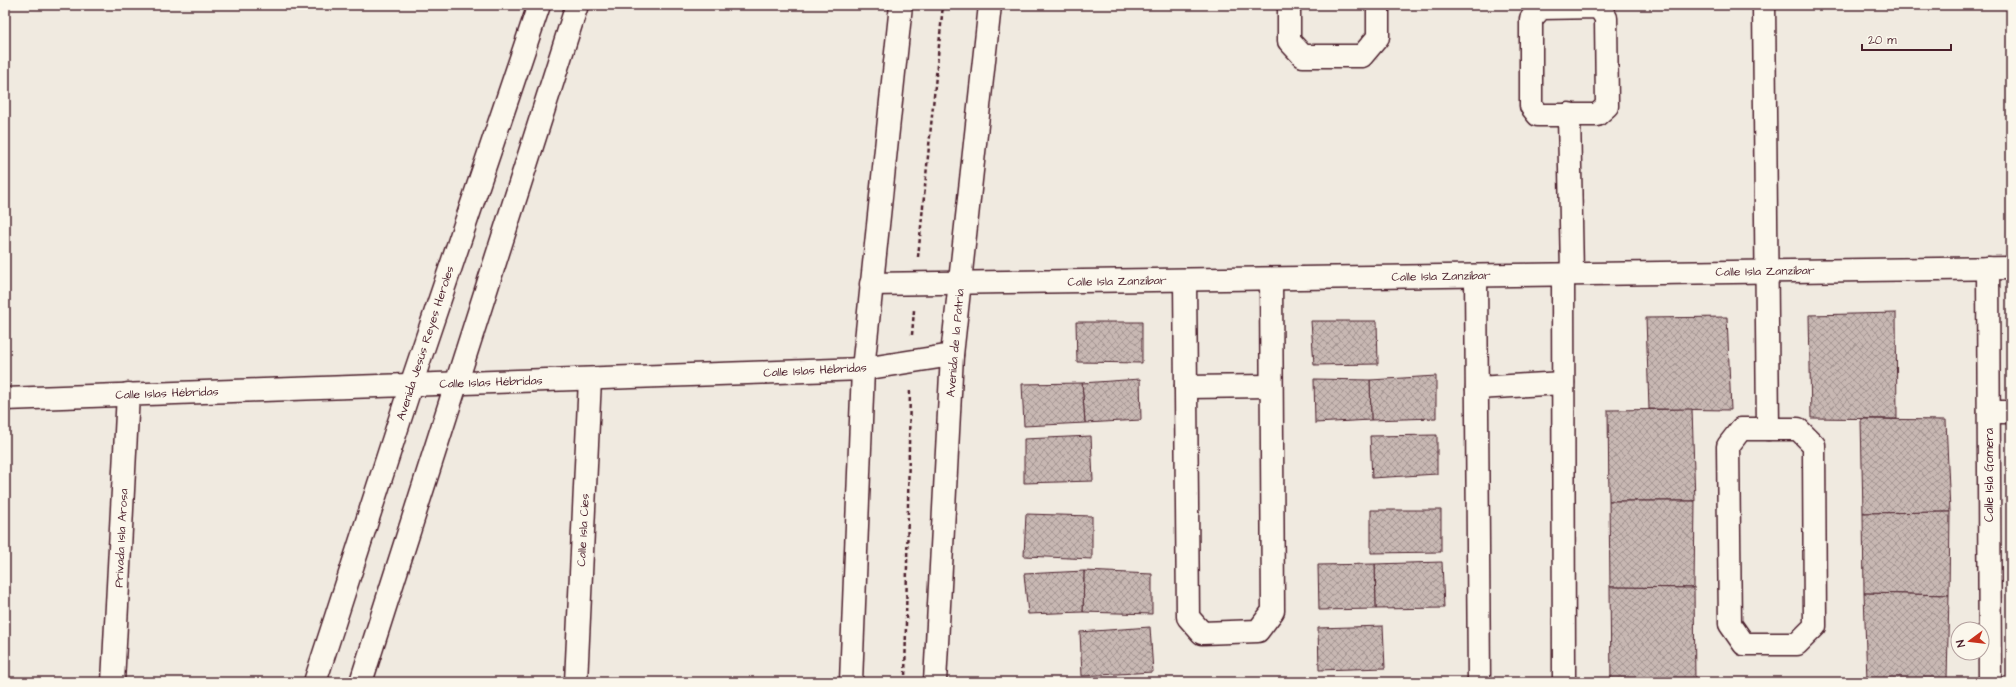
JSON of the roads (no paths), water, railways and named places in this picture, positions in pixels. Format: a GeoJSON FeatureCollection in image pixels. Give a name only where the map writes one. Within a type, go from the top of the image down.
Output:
{"type":"FeatureCollection","features":[{"type":"Feature","properties":{"kind":"street","name":"Avenida Jesús Reyes Heroles"},"geometry":{"type":"LineString","coordinates":[[315,682],[411,385],[538,5]]}},
{"type":"Feature","properties":{"kind":"street"},"geometry":{"type":"LineString","coordinates":[[361,682],[577,5]]}},
{"type":"Feature","properties":{"kind":"street"},"geometry":{"type":"LineString","coordinates":[[851,682],[862,369],[901,5]]}},
{"type":"Feature","properties":{"kind":"street","name":"Avenida de la Patria"},"geometry":{"type":"LineString","coordinates":[[936,682],[952,355],[990,5]]}},
{"type":"Feature","properties":{"kind":"street"},"geometry":{"type":"LineString","coordinates":[[1289,5],[1289,41],[1303,56],[1362,56],[1378,37],[1378,5]]}},
{"type":"Feature","properties":{"kind":"street"},"geometry":{"type":"LineString","coordinates":[[1764,5],[1765,271],[1768,429]]}},
{"type":"Feature","properties":{"kind":"street"},"geometry":{"type":"LineString","coordinates":[[1599,7],[1606,18],[1607,106],[1597,114],[1569,114],[1538,115],[1531,106],[1531,19],[1541,8],[1599,7]]}},
{"type":"Feature","properties":{"kind":"street"},"geometry":{"type":"LineString","coordinates":[[1564,682],[1563,383],[1568,274],[1569,114]]}},
{"type":"Feature","properties":{"kind":"street","name":"Calle Isla Gomera"},"geometry":{"type":"LineString","coordinates":[[1988,268],[1990,682]]}},
{"type":"Feature","properties":{"kind":"street","name":"Calle Isla Zanzíbar"},"geometry":{"type":"LineString","coordinates":[[872,284],[2011,268]]}},
{"type":"Feature","properties":{"kind":"street"},"geometry":{"type":"LineString","coordinates":[[1476,276],[1479,682]]}},
{"type":"Feature","properties":{"kind":"street"},"geometry":{"type":"LineString","coordinates":[[1185,280],[1188,617],[1202,633],[1258,631],[1273,611],[1271,279]]}},
{"type":"Feature","properties":{"kind":"street","name":"Calle Islas Hébridas"},"geometry":{"type":"LineString","coordinates":[[5,399],[862,369],[952,355]]}},
{"type":"Feature","properties":{"kind":"street","name":"Calle Isla Cíes"},"geometry":{"type":"LineString","coordinates":[[576,682],[590,379]]}},
{"type":"Feature","properties":{"kind":"street"},"geometry":{"type":"LineString","coordinates":[[1477,388],[1563,383]]}},
{"type":"Feature","properties":{"kind":"street"},"geometry":{"type":"LineString","coordinates":[[1186,387],[1271,386]]}},
{"type":"Feature","properties":{"kind":"street","name":"Privada Isla Arosa"},"geometry":{"type":"LineString","coordinates":[[113,682],[128,394]]}},
{"type":"Feature","properties":{"kind":"street"},"geometry":{"type":"LineString","coordinates":[[1989,412],[2011,412]]}},
{"type":"Feature","properties":{"kind":"street"},"geometry":{"type":"LineString","coordinates":[[1741,429],[1768,429],[1798,429],[1814,445],[1815,626],[1798,644],[1744,644],[1730,624],[1728,446],[1741,429]]}}]}
